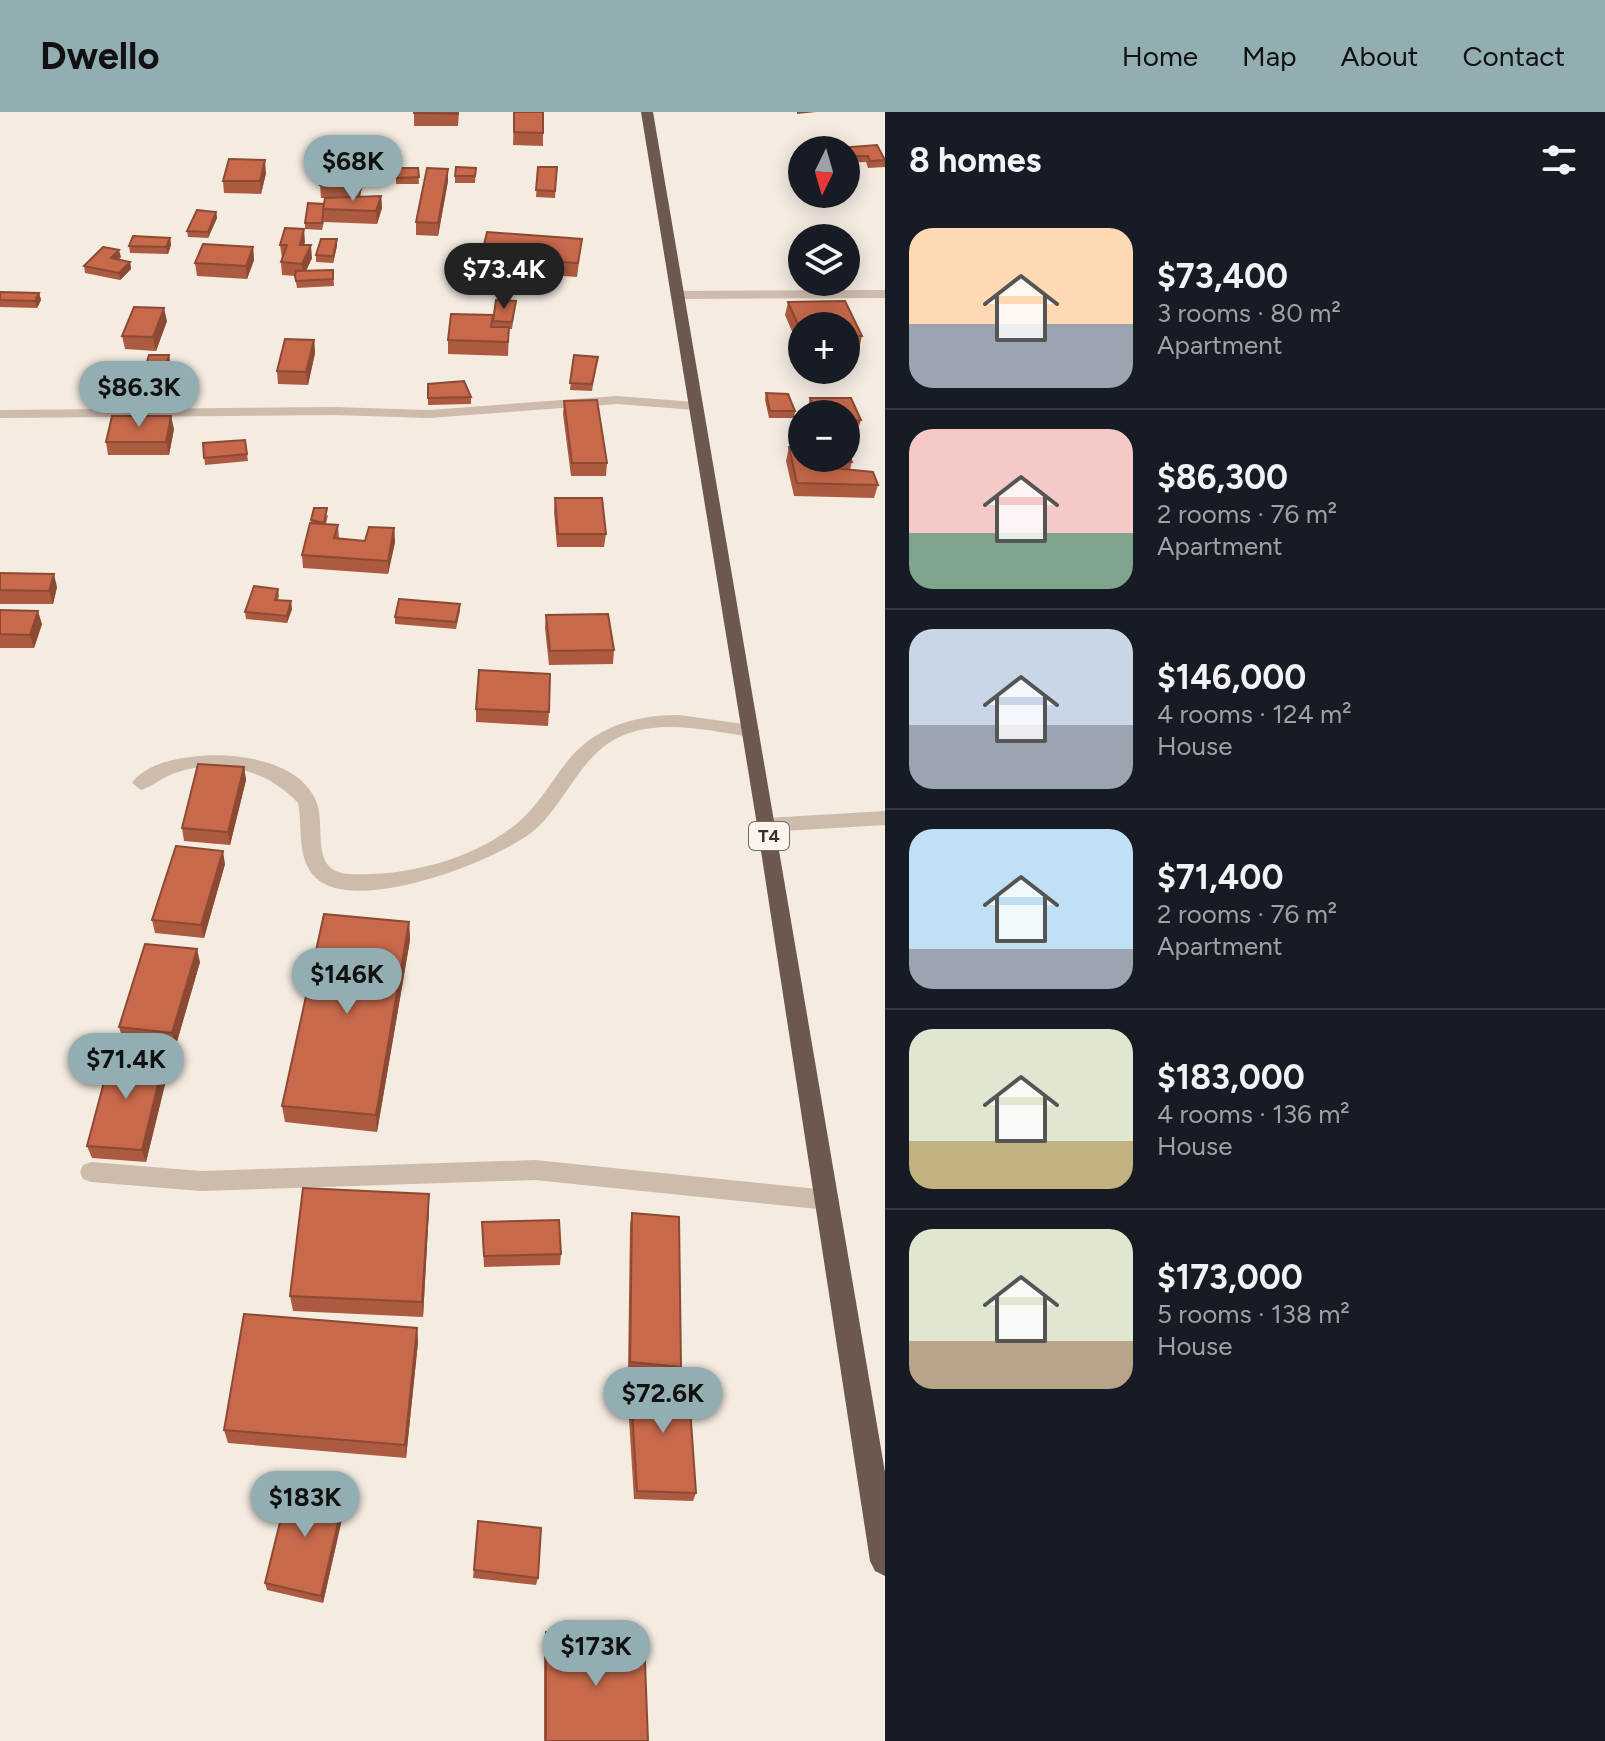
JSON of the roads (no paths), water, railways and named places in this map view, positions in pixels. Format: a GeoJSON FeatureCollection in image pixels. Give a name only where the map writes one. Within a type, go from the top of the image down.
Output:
{"type":"FeatureCollection","features":[{"type":"Feature","properties":{"kind":"highway","name":"T4"},"geometry":{"type":"LineString","coordinates":[[647,112],[767,825],[885,1561]]}},
{"type":"Feature","properties":{"kind":"street"},"geometry":{"type":"LineString","coordinates":[[677,295],[885,294]]}},
{"type":"Feature","properties":{"kind":"street"},"geometry":{"type":"LineString","coordinates":[[0,414],[334,411],[429,414],[617,400],[695,406]]}},
{"type":"Feature","properties":{"kind":"street"},"geometry":{"type":"LineString","coordinates":[[141,783],[177,765],[260,764],[285,777],[308,801],[314,862],[328,877],[348,881],[388,879],[461,864],[505,841],[543,809],[568,769],[600,740],[637,725],[684,722],[751,731]]}},
{"type":"Feature","properties":{"kind":"street"},"geometry":{"type":"LineString","coordinates":[[767,825],[885,818]]}},
{"type":"Feature","properties":{"kind":"street"},"geometry":{"type":"LineString","coordinates":[[91,1172],[201,1181],[535,1170],[827,1200]]}}]}
